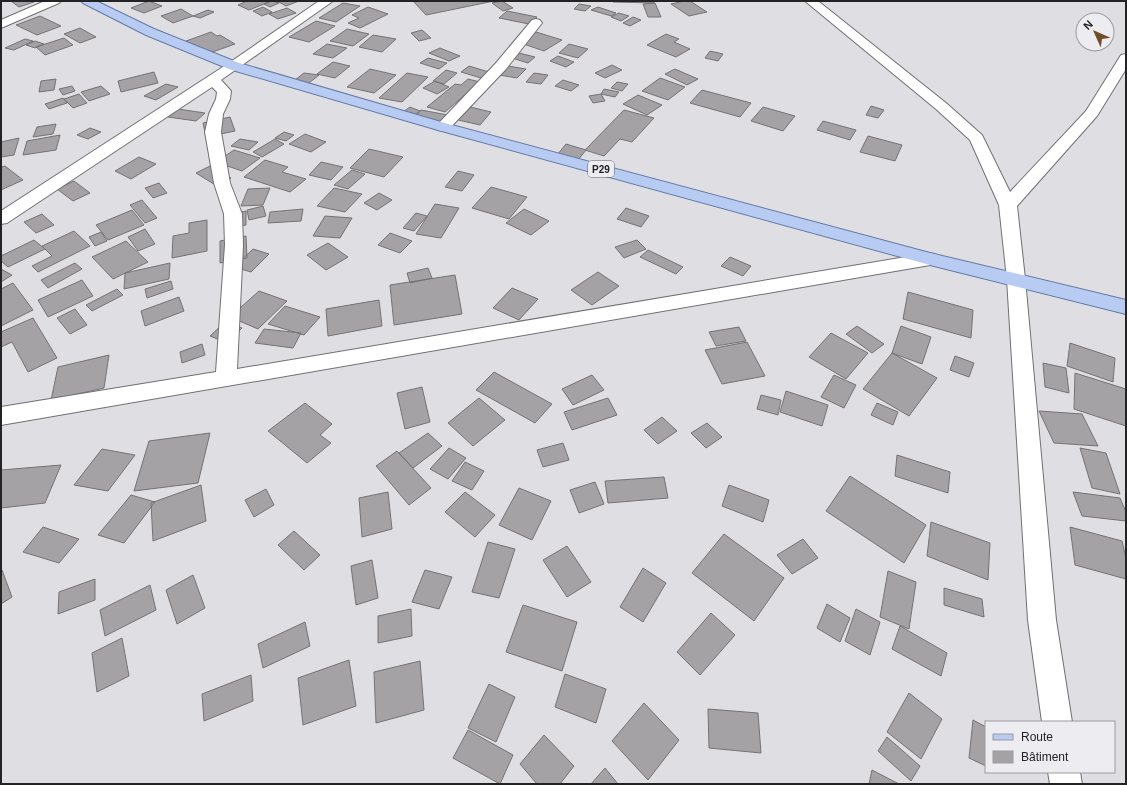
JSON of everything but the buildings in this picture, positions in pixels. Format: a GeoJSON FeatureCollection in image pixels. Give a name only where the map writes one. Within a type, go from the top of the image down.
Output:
{"type":"FeatureCollection","features":[{"type":"Feature","properties":{"kind":"main road","name":"P29"},"geometry":{"type":"LineString","coordinates":[[87,1],[150,32],[234,66],[443,127],[930,259],[1016,279],[1126,308]]}},
{"type":"Feature","properties":{"kind":"street"},"geometry":{"type":"LineString","coordinates":[[1,24],[55,1]]}},
{"type":"Feature","properties":{"kind":"street"},"geometry":{"type":"LineString","coordinates":[[1,219],[234,66],[327,1]]}},
{"type":"Feature","properties":{"kind":"street"},"geometry":{"type":"LineString","coordinates":[[811,1],[941,106],[977,138],[1008,205],[1016,279],[1042,620],[1057,721]]}},
{"type":"Feature","properties":{"kind":"street"},"geometry":{"type":"LineString","coordinates":[[443,127],[501,66],[536,23]]}},
{"type":"Feature","properties":{"kind":"street"},"geometry":{"type":"LineString","coordinates":[[1008,205],[1092,113],[1126,58]]}},
{"type":"Feature","properties":{"kind":"street"},"geometry":{"type":"LineString","coordinates":[[213,80],[224,92],[223,99],[216,114],[213,132],[222,183],[233,214],[233,252],[226,379]]}},
{"type":"Feature","properties":{"kind":"street"},"geometry":{"type":"LineString","coordinates":[[1,416],[930,259]]}},
{"type":"Feature","properties":{"kind":"street"},"geometry":{"type":"LineString","coordinates":[[1064,773],[1066,784]]}}]}
